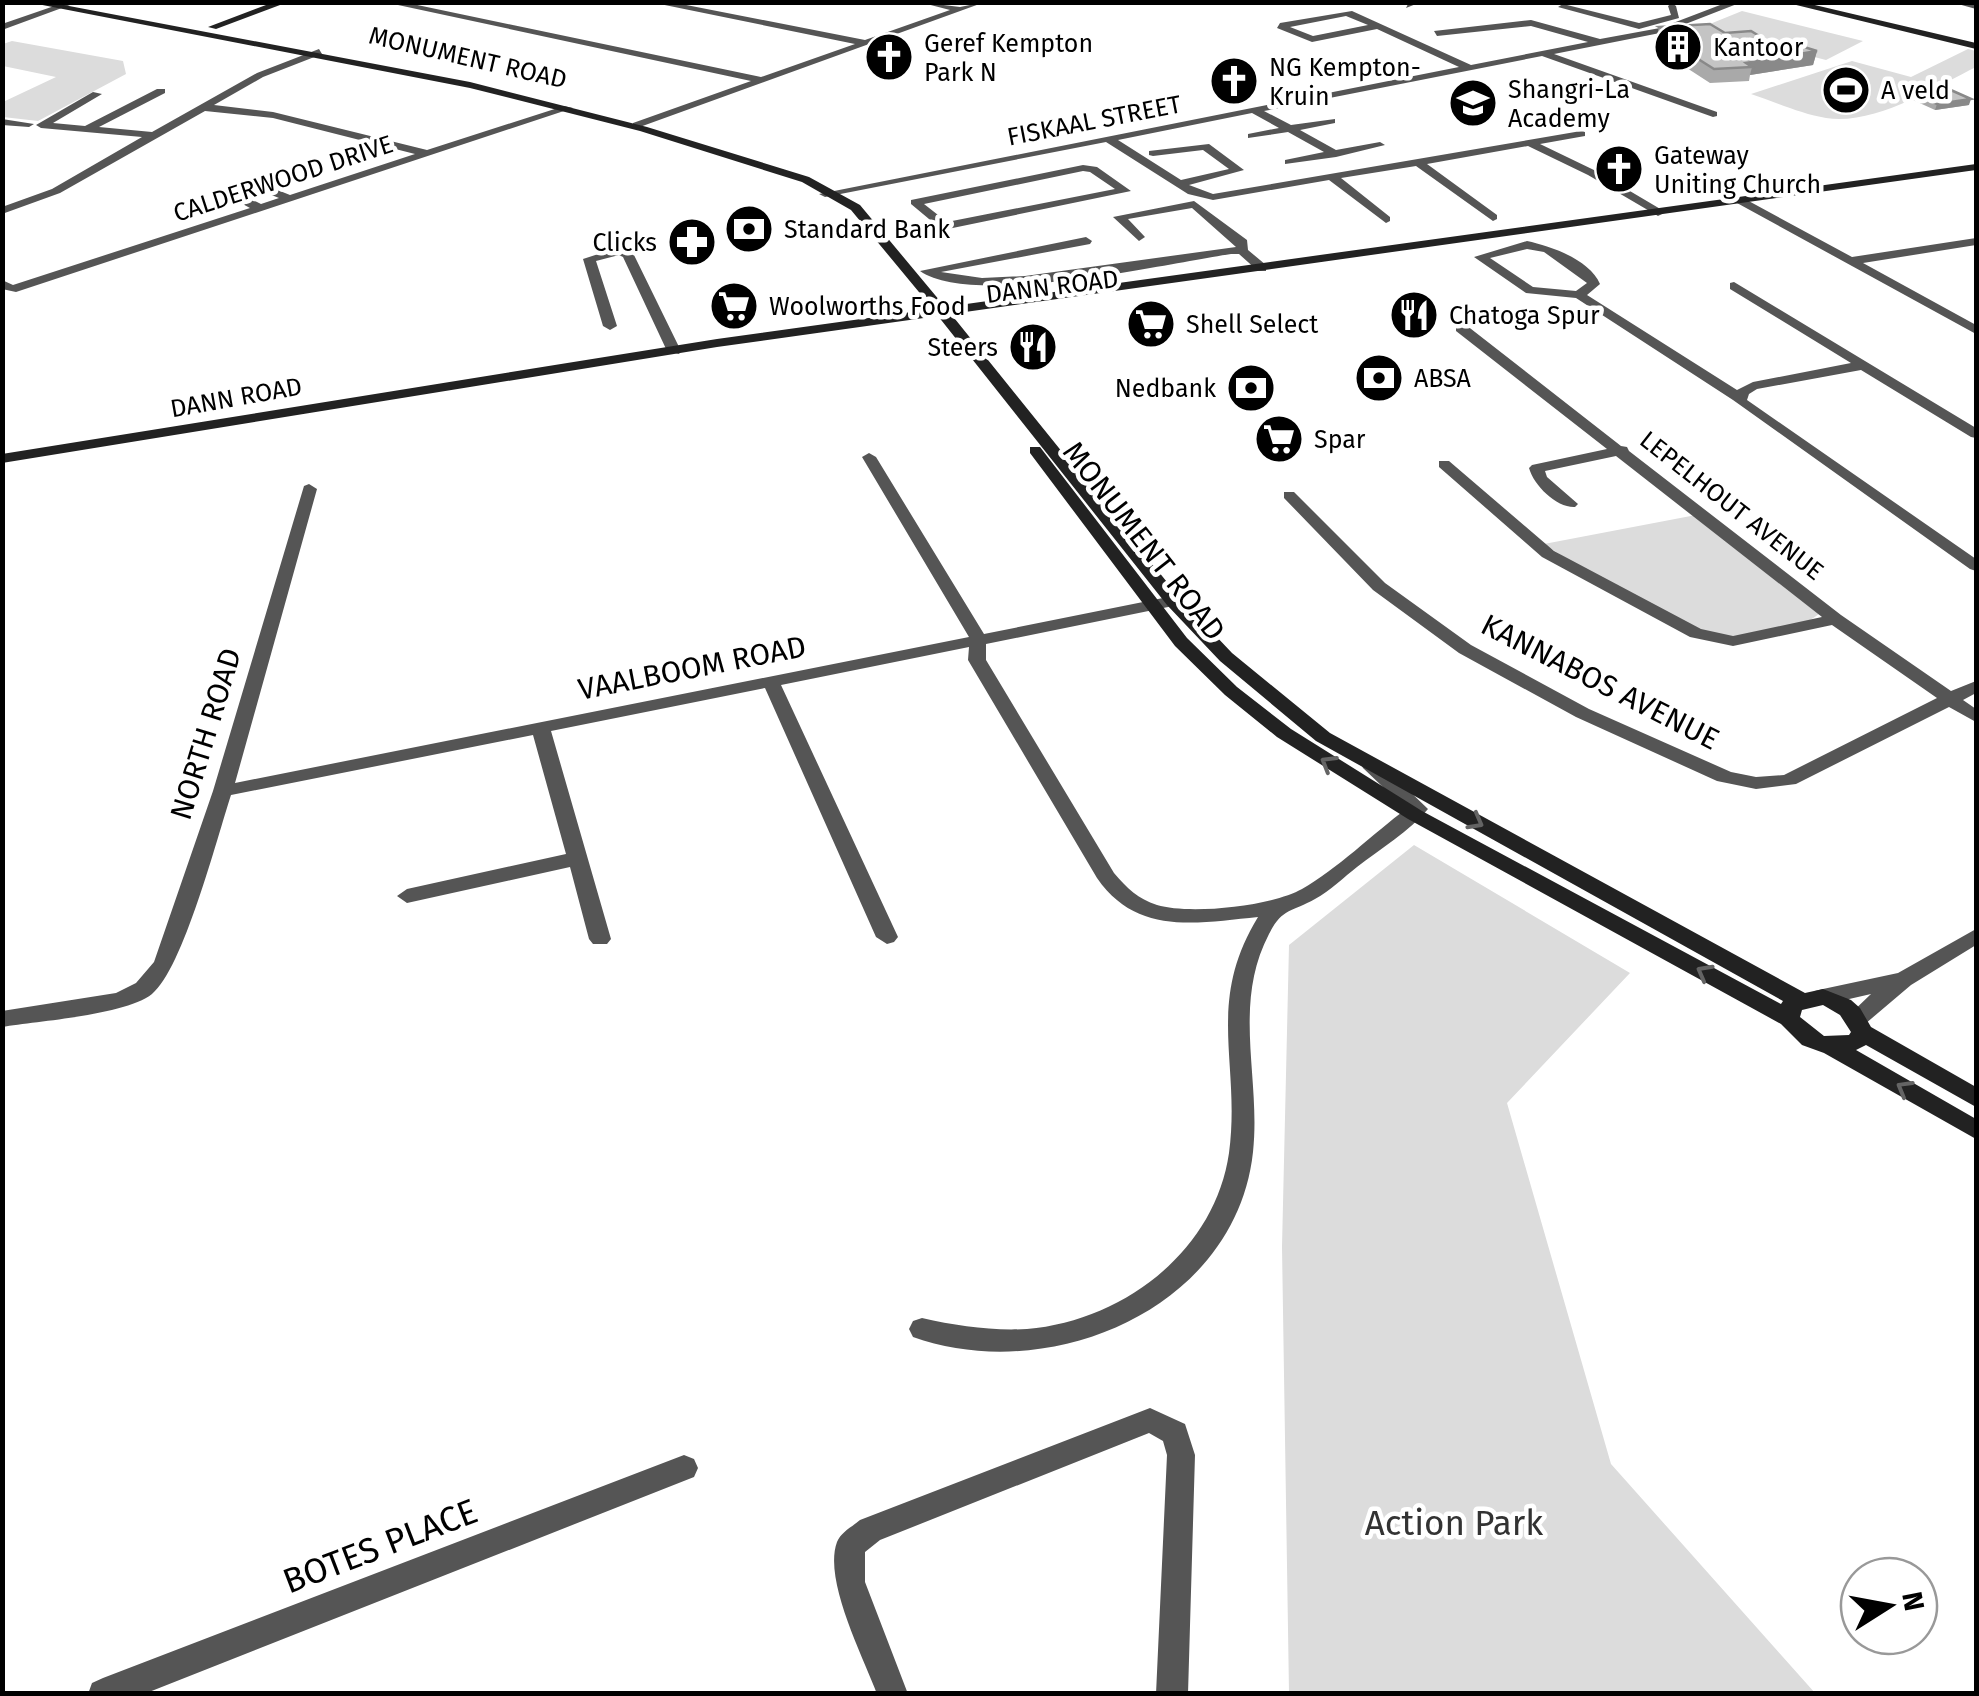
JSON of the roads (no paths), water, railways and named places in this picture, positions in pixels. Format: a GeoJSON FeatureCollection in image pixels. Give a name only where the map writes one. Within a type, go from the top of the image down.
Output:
{"type":"FeatureCollection","features":[{"type":"Feature","properties":{"kind":"main road","name":"MONUMENT ROAD"},"geometry":{"type":"LineString","coordinates":[[31,2],[202,27],[568,108],[637,125],[835,195],[1217,649],[1323,738],[1794,1009]]}},
{"type":"Feature","properties":{"kind":"main road"},"geometry":{"type":"LineString","coordinates":[[202,27],[284,2]]}},
{"type":"Feature","properties":{"kind":"main road"},"geometry":{"type":"LineString","coordinates":[[1788,2],[1975,44]]}},
{"type":"Feature","properties":{"kind":"main road","name":"DANN ROAD"},"geometry":{"type":"LineString","coordinates":[[656,354],[784,346],[1262,268],[1976,167]]}},
{"type":"Feature","properties":{"kind":"main road","name":"DANN ROAD"},"geometry":{"type":"LineString","coordinates":[[2,458],[674,350],[1249,280],[1450,241]]}},
{"type":"Feature","properties":{"kind":"main road","name":"MONUMENT ROAD"},"geometry":{"type":"LineString","coordinates":[[940,318],[1151,606],[1231,691],[1304,748],[1415,815],[1794,1009]]}},
{"type":"Feature","properties":{"kind":"main road"},"geometry":{"type":"LineString","coordinates":[[1217,649],[1208,654],[1231,691]]}},
{"type":"Feature","properties":{"kind":"main road"},"geometry":{"type":"LineString","coordinates":[[1976,1098],[1860,1025],[1843,1005],[1823,997],[1794,1009],[1807,1038],[1832,1047],[1976,1130]]}},
{"type":"Feature","properties":{"kind":"main road"},"geometry":{"type":"LineString","coordinates":[[1832,1047],[1858,1041],[1860,1025]]}},
{"type":"Feature","properties":{"kind":"street"},"geometry":{"type":"LineString","coordinates":[[388,2],[760,80]]}},
{"type":"Feature","properties":{"kind":"street"},"geometry":{"type":"LineString","coordinates":[[433,12],[467,2]]}},
{"type":"Feature","properties":{"kind":"street"},"geometry":{"type":"LineString","coordinates":[[654,2],[863,42]]}},
{"type":"Feature","properties":{"kind":"street"},"geometry":{"type":"LineString","coordinates":[[923,2],[961,10]]}},
{"type":"Feature","properties":{"kind":"street"},"geometry":{"type":"LineString","coordinates":[[637,125],[981,2]]}},
{"type":"Feature","properties":{"kind":"street"},"geometry":{"type":"LineString","coordinates":[[1657,2],[1707,14]]}},
{"type":"Feature","properties":{"kind":"street"},"geometry":{"type":"LineString","coordinates":[[1961,2],[1976,6]]}},
{"type":"Feature","properties":{"kind":"street","name":"FISKAAL STREET"},"geometry":{"type":"LineString","coordinates":[[835,195],[1674,28],[1734,3]]}},
{"type":"Feature","properties":{"kind":"street"},"geometry":{"type":"LineString","coordinates":[[2,26],[58,5]]}},
{"type":"Feature","properties":{"kind":"street"},"geometry":{"type":"LineString","coordinates":[[1563,8],[1644,26],[1676,16],[1672,6]]}},
{"type":"Feature","properties":{"kind":"street"},"geometry":{"type":"LineString","coordinates":[[1377,26],[1312,39],[1280,24],[1340,12],[1377,26],[1470,68]]}},
{"type":"Feature","properties":{"kind":"street"},"geometry":{"type":"LineString","coordinates":[[1437,33],[1531,22],[1600,42]]}},
{"type":"Feature","properties":{"kind":"street"},"geometry":{"type":"LineString","coordinates":[[2,212],[56,191],[260,75],[319,52]]}},
{"type":"Feature","properties":{"kind":"street"},"geometry":{"type":"LineString","coordinates":[[1544,53],[1713,114]]}},
{"type":"Feature","properties":{"kind":"street"},"geometry":{"type":"LineString","coordinates":[[85,130],[161,92]]}},
{"type":"Feature","properties":{"kind":"street"},"geometry":{"type":"LineString","coordinates":[[97,94],[41,125],[150,136]]}},
{"type":"Feature","properties":{"kind":"street"},"geometry":{"type":"LineString","coordinates":[[201,106],[274,115],[428,154]]}},
{"type":"Feature","properties":{"kind":"street","name":"CALDERWOOD DRIVE"},"geometry":{"type":"LineString","coordinates":[[7,287],[262,209],[568,108]]}},
{"type":"Feature","properties":{"kind":"street"},"geometry":{"type":"LineString","coordinates":[[1254,110],[1336,154]]}},
{"type":"Feature","properties":{"kind":"street"},"geometry":{"type":"LineString","coordinates":[[1252,136],[1331,121]]}},
{"type":"Feature","properties":{"kind":"street"},"geometry":{"type":"LineString","coordinates":[[5,123],[29,124]]}},
{"type":"Feature","properties":{"kind":"street"},"geometry":{"type":"LineString","coordinates":[[1109,139],[1180,184],[1213,197],[1582,134]]}},
{"type":"Feature","properties":{"kind":"street"},"geometry":{"type":"LineString","coordinates":[[1529,144],[1592,173],[1658,212]]}},
{"type":"Feature","properties":{"kind":"street"},"geometry":{"type":"LineString","coordinates":[[1288,162],[1380,145]]}},
{"type":"Feature","properties":{"kind":"street"},"geometry":{"type":"LineString","coordinates":[[1153,153],[1204,146],[1238,170],[1180,184]]}},
{"type":"Feature","properties":{"kind":"street"},"geometry":{"type":"LineString","coordinates":[[1009,160],[1036,177]]}},
{"type":"Feature","properties":{"kind":"street"},"geometry":{"type":"LineString","coordinates":[[1418,162],[1493,216]]}},
{"type":"Feature","properties":{"kind":"street"},"geometry":{"type":"LineString","coordinates":[[909,234],[1125,192],[1088,168],[915,202],[944,226]]}},
{"type":"Feature","properties":{"kind":"street"},"geometry":{"type":"LineString","coordinates":[[1332,177],[1386,219]]}},
{"type":"Feature","properties":{"kind":"street"},"geometry":{"type":"LineString","coordinates":[[262,209],[230,192],[260,186],[291,199]]}},
{"type":"Feature","properties":{"kind":"street"},"geometry":{"type":"LineString","coordinates":[[1741,201],[1976,330]]}},
{"type":"Feature","properties":{"kind":"street"},"geometry":{"type":"LineString","coordinates":[[1139,237],[1119,217],[1194,204],[1243,243],[1242,252]]}},
{"type":"Feature","properties":{"kind":"street"},"geometry":{"type":"LineString","coordinates":[[1086,241],[926,271],[944,281],[978,282],[1242,252],[1262,268]]}},
{"type":"Feature","properties":{"kind":"street"},"geometry":{"type":"LineString","coordinates":[[1851,260],[1976,242]]}},
{"type":"Feature","properties":{"kind":"street"},"geometry":{"type":"LineString","coordinates":[[1579,295],[1594,280],[1548,248],[1532,245],[1480,254],[1524,288],[1579,295],[1740,398],[1748,409],[1976,566]]}},
{"type":"Feature","properties":{"kind":"street"},"geometry":{"type":"LineString","coordinates":[[610,326],[589,259],[620,251],[628,255],[674,350]]}},
{"type":"Feature","properties":{"kind":"street"},"geometry":{"type":"LineString","coordinates":[[1734,286],[1976,434]]}},
{"type":"Feature","properties":{"kind":"street","name":"LEPELHOUT AVENUE"},"geometry":{"type":"LineString","coordinates":[[1460,328],[1836,618],[1976,717]]}},
{"type":"Feature","properties":{"kind":"street"},"geometry":{"type":"LineString","coordinates":[[1740,398],[1752,386],[1864,366]]}},
{"type":"Feature","properties":{"kind":"street"},"geometry":{"type":"LineString","coordinates":[[1570,504],[1540,479],[1537,468],[1622,450]]}},
{"type":"Feature","properties":{"kind":"street"},"geometry":{"type":"LineString","coordinates":[[869,457],[978,638],[977,660],[1117,890],[1140,908],[1172,916],[1274,908],[1309,894],[1415,815],[1417,806],[1370,764]]}},
{"type":"Feature","properties":{"kind":"street"},"geometry":{"type":"LineString","coordinates":[[1444,464],[1548,554],[1696,633],[1734,642],[1836,618]]}},
{"type":"Feature","properties":{"kind":"street","name":"NORTH ROAD"},"geometry":{"type":"LineString","coordinates":[[2,1019],[105,1004],[144,989],[164,966],[223,792],[309,488]]}},
{"type":"Feature","properties":{"kind":"street","name":"KANNABOS AVENUE"},"geometry":{"type":"LineString","coordinates":[[1290,495],[1364,572],[1443,635],[1517,679],[1719,776],[1766,784],[1789,780],[1976,686]]}},
{"type":"Feature","properties":{"kind":"street","name":"VAALBOOM ROAD"},"geometry":{"type":"LineString","coordinates":[[223,792],[978,638],[1174,602]]}},
{"type":"Feature","properties":{"kind":"street"},"geometry":{"type":"LineString","coordinates":[[770,680],[887,937]]}},
{"type":"Feature","properties":{"kind":"street"},"geometry":{"type":"LineString","coordinates":[[540,726],[600,939]]}},
{"type":"Feature","properties":{"kind":"street"},"geometry":{"type":"LineString","coordinates":[[407,896],[575,860]]}},
{"type":"Feature","properties":{"kind":"street"},"geometry":{"type":"LineString","coordinates":[[922,1329],[954,1338],[1006,1342],[1082,1330],[1162,1290],[1208,1244],[1223,1217],[1242,1143],[1235,1057],[1239,991],[1256,938],[1274,908]]}},
{"type":"Feature","properties":{"kind":"street"},"geometry":{"type":"LineString","coordinates":[[1860,1025],[1902,980],[1976,936]]}},
{"type":"Feature","properties":{"kind":"street"},"geometry":{"type":"LineString","coordinates":[[1823,997],[1902,980]]}},
{"type":"Feature","properties":{"kind":"street"},"geometry":{"type":"LineString","coordinates":[[893,1694],[850,1582],[850,1546],[870,1530],[1150,1420],[1175,1434],[1181,1455],[1172,1694]]}},
{"type":"Feature","properties":{"kind":"street","name":"BOTES PLACE"},"geometry":{"type":"LineString","coordinates":[[103,1694],[684,1468]]}},
{"type":"Feature","properties":{"kind":"place","name":"Kantoor"},"geometry":{"type":"Point","coordinates":[1678,47]}},
{"type":"Feature","properties":{"kind":"place","name":"Geref Kempton Park N"},"geometry":{"type":"Point","coordinates":[889,57]}},
{"type":"Feature","properties":{"kind":"place","name":"NG Kempton- Kruin"},"geometry":{"type":"Point","coordinates":[1234,81]}},
{"type":"Feature","properties":{"kind":"place","name":"A veld"},"geometry":{"type":"Point","coordinates":[1846,90]}},
{"type":"Feature","properties":{"kind":"place","name":"Shangri-La Academy"},"geometry":{"type":"Point","coordinates":[1473,103]}},
{"type":"Feature","properties":{"kind":"place","name":"Gateway Uniting Church"},"geometry":{"type":"Point","coordinates":[1619,169]}},
{"type":"Feature","properties":{"kind":"place","name":"Standard Bank"},"geometry":{"type":"Point","coordinates":[749,229]}},
{"type":"Feature","properties":{"kind":"place","name":"Clicks"},"geometry":{"type":"Point","coordinates":[692,242]}},
{"type":"Feature","properties":{"kind":"place","name":"Woolworths Food"},"geometry":{"type":"Point","coordinates":[734,306]}},
{"type":"Feature","properties":{"kind":"place","name":"Chatoga Spur"},"geometry":{"type":"Point","coordinates":[1414,315]}},
{"type":"Feature","properties":{"kind":"place","name":"Shell Select"},"geometry":{"type":"Point","coordinates":[1151,324]}},
{"type":"Feature","properties":{"kind":"place","name":"Steers"},"geometry":{"type":"Point","coordinates":[1033,347]}},
{"type":"Feature","properties":{"kind":"place","name":"ABSA"},"geometry":{"type":"Point","coordinates":[1379,378]}},
{"type":"Feature","properties":{"kind":"place","name":"Nedbank"},"geometry":{"type":"Point","coordinates":[1251,388]}},
{"type":"Feature","properties":{"kind":"place","name":"Spar"},"geometry":{"type":"Point","coordinates":[1279,439]}},
{"type":"Feature","properties":{"kind":"park label","name":"Action Park"},"geometry":{"type":"Point","coordinates":[1454,1523]}}]}
